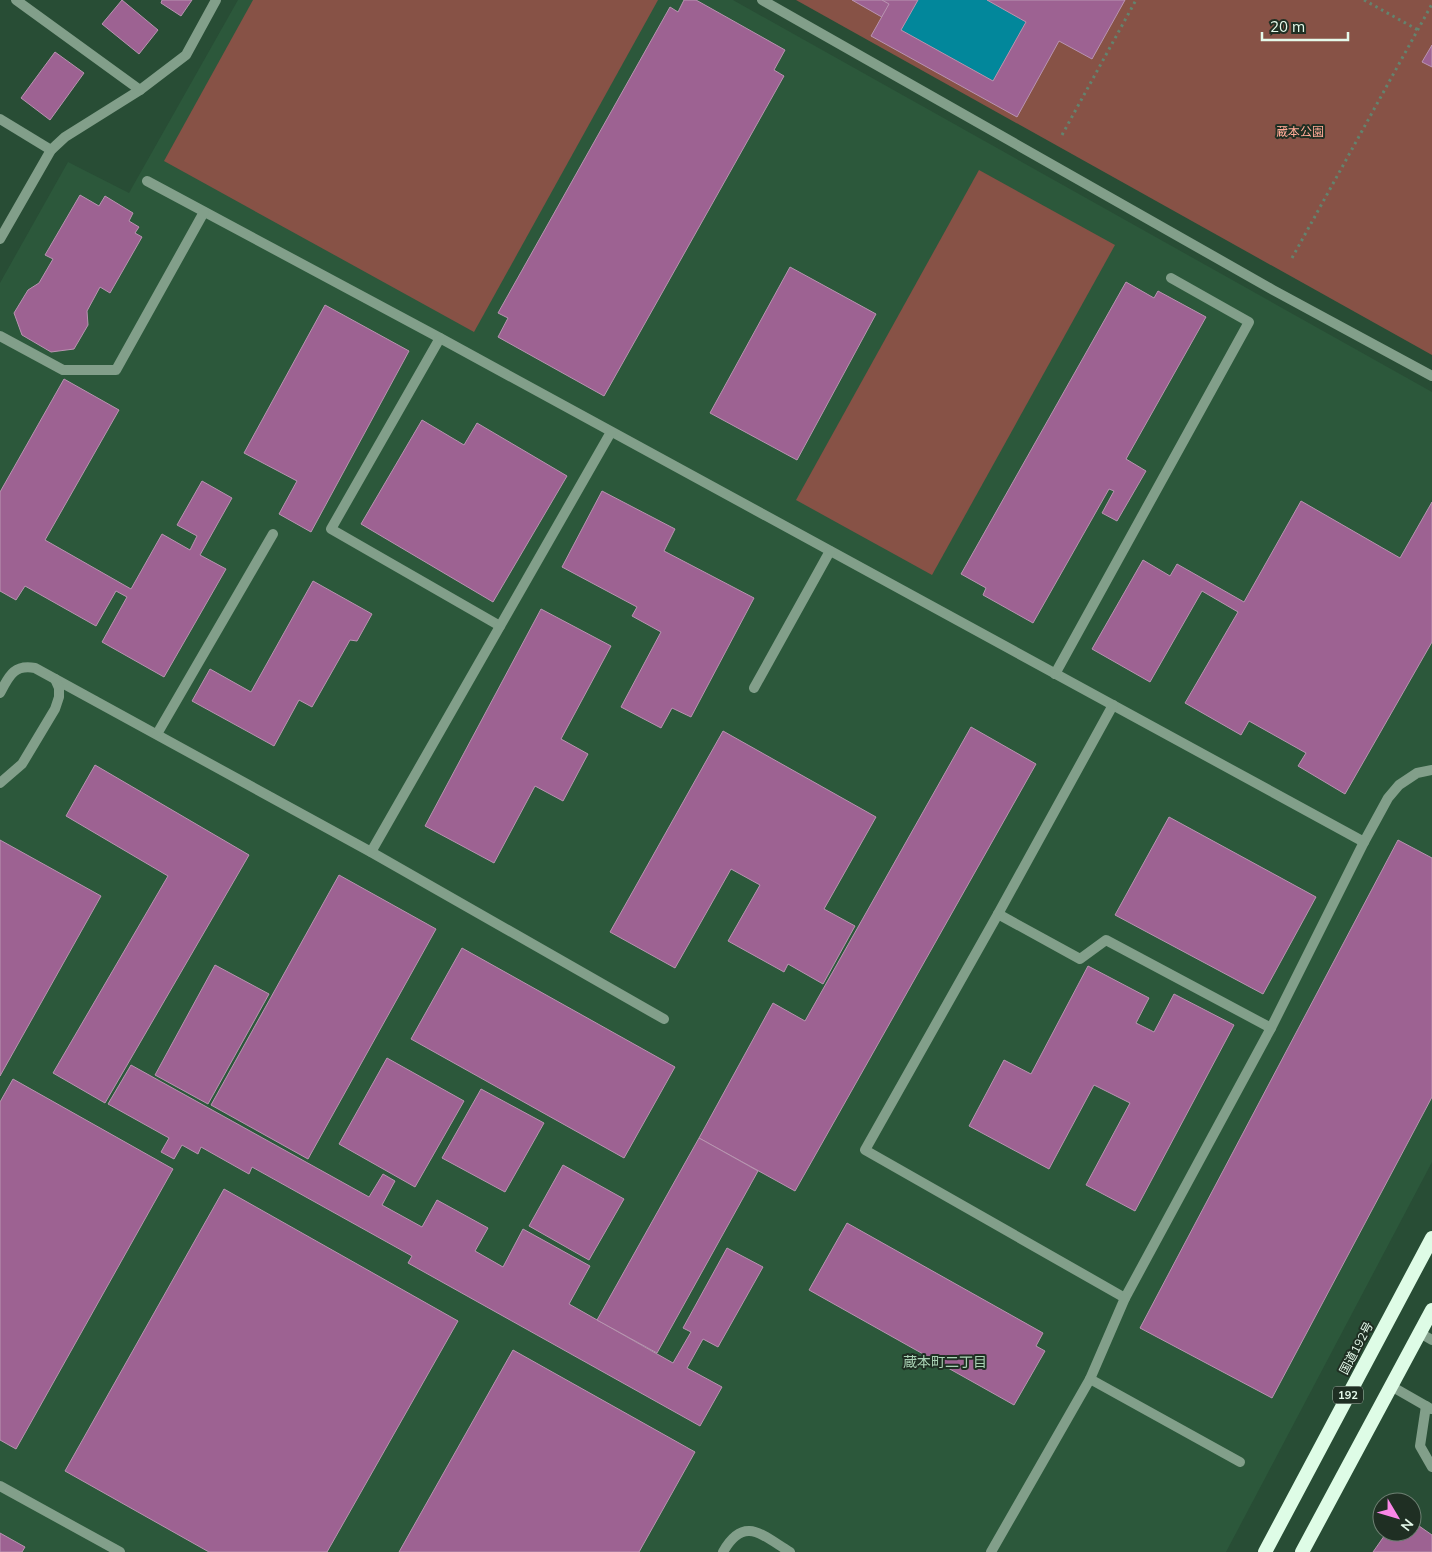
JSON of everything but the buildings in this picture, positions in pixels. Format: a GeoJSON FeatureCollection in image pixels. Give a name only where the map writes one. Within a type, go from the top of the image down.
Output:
{"type":"FeatureCollection","features":[{"type":"Feature","properties":{"kind":"highway","name":"国道192号"},"geometry":{"type":"LineString","coordinates":[[1265,1552],[1432,1238]]}},
{"type":"Feature","properties":{"kind":"highway","name":"192"},"geometry":{"type":"LineString","coordinates":[[1302,1552],[1391,1386],[1426,1336],[1432,1310]]}},
{"type":"Feature","properties":{"kind":"street"},"geometry":{"type":"LineString","coordinates":[[16,0],[140,90]]}},
{"type":"Feature","properties":{"kind":"street"},"geometry":{"type":"LineString","coordinates":[[0,239],[50,150],[64,137],[140,90],[186,54],[216,0]]}},
{"type":"Feature","properties":{"kind":"street"},"geometry":{"type":"LineString","coordinates":[[762,0],[1273,290],[1432,376]]}},
{"type":"Feature","properties":{"kind":"street"},"geometry":{"type":"LineString","coordinates":[[0,119],[50,150]]}},
{"type":"Feature","properties":{"kind":"street"},"geometry":{"type":"LineString","coordinates":[[147,181],[440,338],[1364,842]]}},
{"type":"Feature","properties":{"kind":"street"},"geometry":{"type":"LineString","coordinates":[[0,336],[63,370],[116,370],[204,212]]}},
{"type":"Feature","properties":{"kind":"street"},"geometry":{"type":"LineString","coordinates":[[1056,674],[1249,322],[1171,278]]}},
{"type":"Feature","properties":{"kind":"street"},"geometry":{"type":"LineString","coordinates":[[440,338],[331,529],[500,626]]}},
{"type":"Feature","properties":{"kind":"street"},"geometry":{"type":"LineString","coordinates":[[371,852],[612,432]]}},
{"type":"Feature","properties":{"kind":"street"},"geometry":{"type":"LineString","coordinates":[[157,734],[273,534]]}},
{"type":"Feature","properties":{"kind":"street"},"geometry":{"type":"LineString","coordinates":[[754,688],[830,551]]}},
{"type":"Feature","properties":{"kind":"street"},"geometry":{"type":"LineString","coordinates":[[0,693],[15,671],[24,666],[35,668],[371,852],[664,1019]]}},
{"type":"Feature","properties":{"kind":"street"},"geometry":{"type":"LineString","coordinates":[[1,783],[22,764],[55,709],[59,697],[59,688],[55,679]]}},
{"type":"Feature","properties":{"kind":"street"},"geometry":{"type":"LineString","coordinates":[[1113,705],[998,914],[864,1150],[1125,1298]]}},
{"type":"Feature","properties":{"kind":"street"},"geometry":{"type":"LineString","coordinates":[[991,1552],[1090,1379],[1125,1298],[1271,1028],[1388,798],[1399,785],[1417,773],[1432,770]]}},
{"type":"Feature","properties":{"kind":"street"},"geometry":{"type":"LineString","coordinates":[[998,914],[1080,959],[1106,940],[1271,1028]]}},
{"type":"Feature","properties":{"kind":"street"},"geometry":{"type":"LineString","coordinates":[[1090,1379],[1240,1462]]}},
{"type":"Feature","properties":{"kind":"street"},"geometry":{"type":"LineString","coordinates":[[1391,1386],[1429,1408],[1420,1446],[1432,1467]]}},
{"type":"Feature","properties":{"kind":"street"},"geometry":{"type":"LineString","coordinates":[[0,1486],[120,1552]]}},
{"type":"Feature","properties":{"kind":"street"},"geometry":{"type":"LineString","coordinates":[[723,1552],[735,1534],[745,1530],[758,1533],[790,1552]]}},
{"type":"Feature","properties":{"kind":"path"},"geometry":{"type":"LineString","coordinates":[[1062,135],[1136,0]]}},
{"type":"Feature","properties":{"kind":"path"},"geometry":{"type":"LineString","coordinates":[[1364,0],[1418,30]]}},
{"type":"Feature","properties":{"kind":"path"},"geometry":{"type":"LineString","coordinates":[[1292,258],[1432,4]]}},
{"type":"Feature","properties":{"kind":"shaded area"},"geometry":{"type":"Polygon","coordinates":[[[238,0],[733,0],[1432,392],[1432,1162],[1226,1552],[0,1552],[0,283],[68,162],[129,193],[238,0]]]}},
{"type":"Feature","properties":{"kind":"green space"},"geometry":{"type":"Polygon","coordinates":[[[253,0],[658,0],[474,332],[164,161],[253,0]]]}},
{"type":"Feature","properties":{"kind":"green space","name":"蔵本公園"},"geometry":{"type":"Polygon","coordinates":[[[796,0],[1432,0],[1432,355],[796,0]]]}},
{"type":"Feature","properties":{"kind":"green space"},"geometry":{"type":"Polygon","coordinates":[[[979,170],[1115,245],[932,575],[796,500],[979,170]]]}},
{"type":"Feature","properties":{"kind":"water"},"geometry":{"type":"Polygon","coordinates":[[[918,0],[987,0],[1026,22],[993,81],[901,30],[918,0]]]}},
{"type":"Feature","properties":{"kind":"district","name":"蔵本町二丁目"},"geometry":{"type":"Point","coordinates":[945,1362]}}]}
